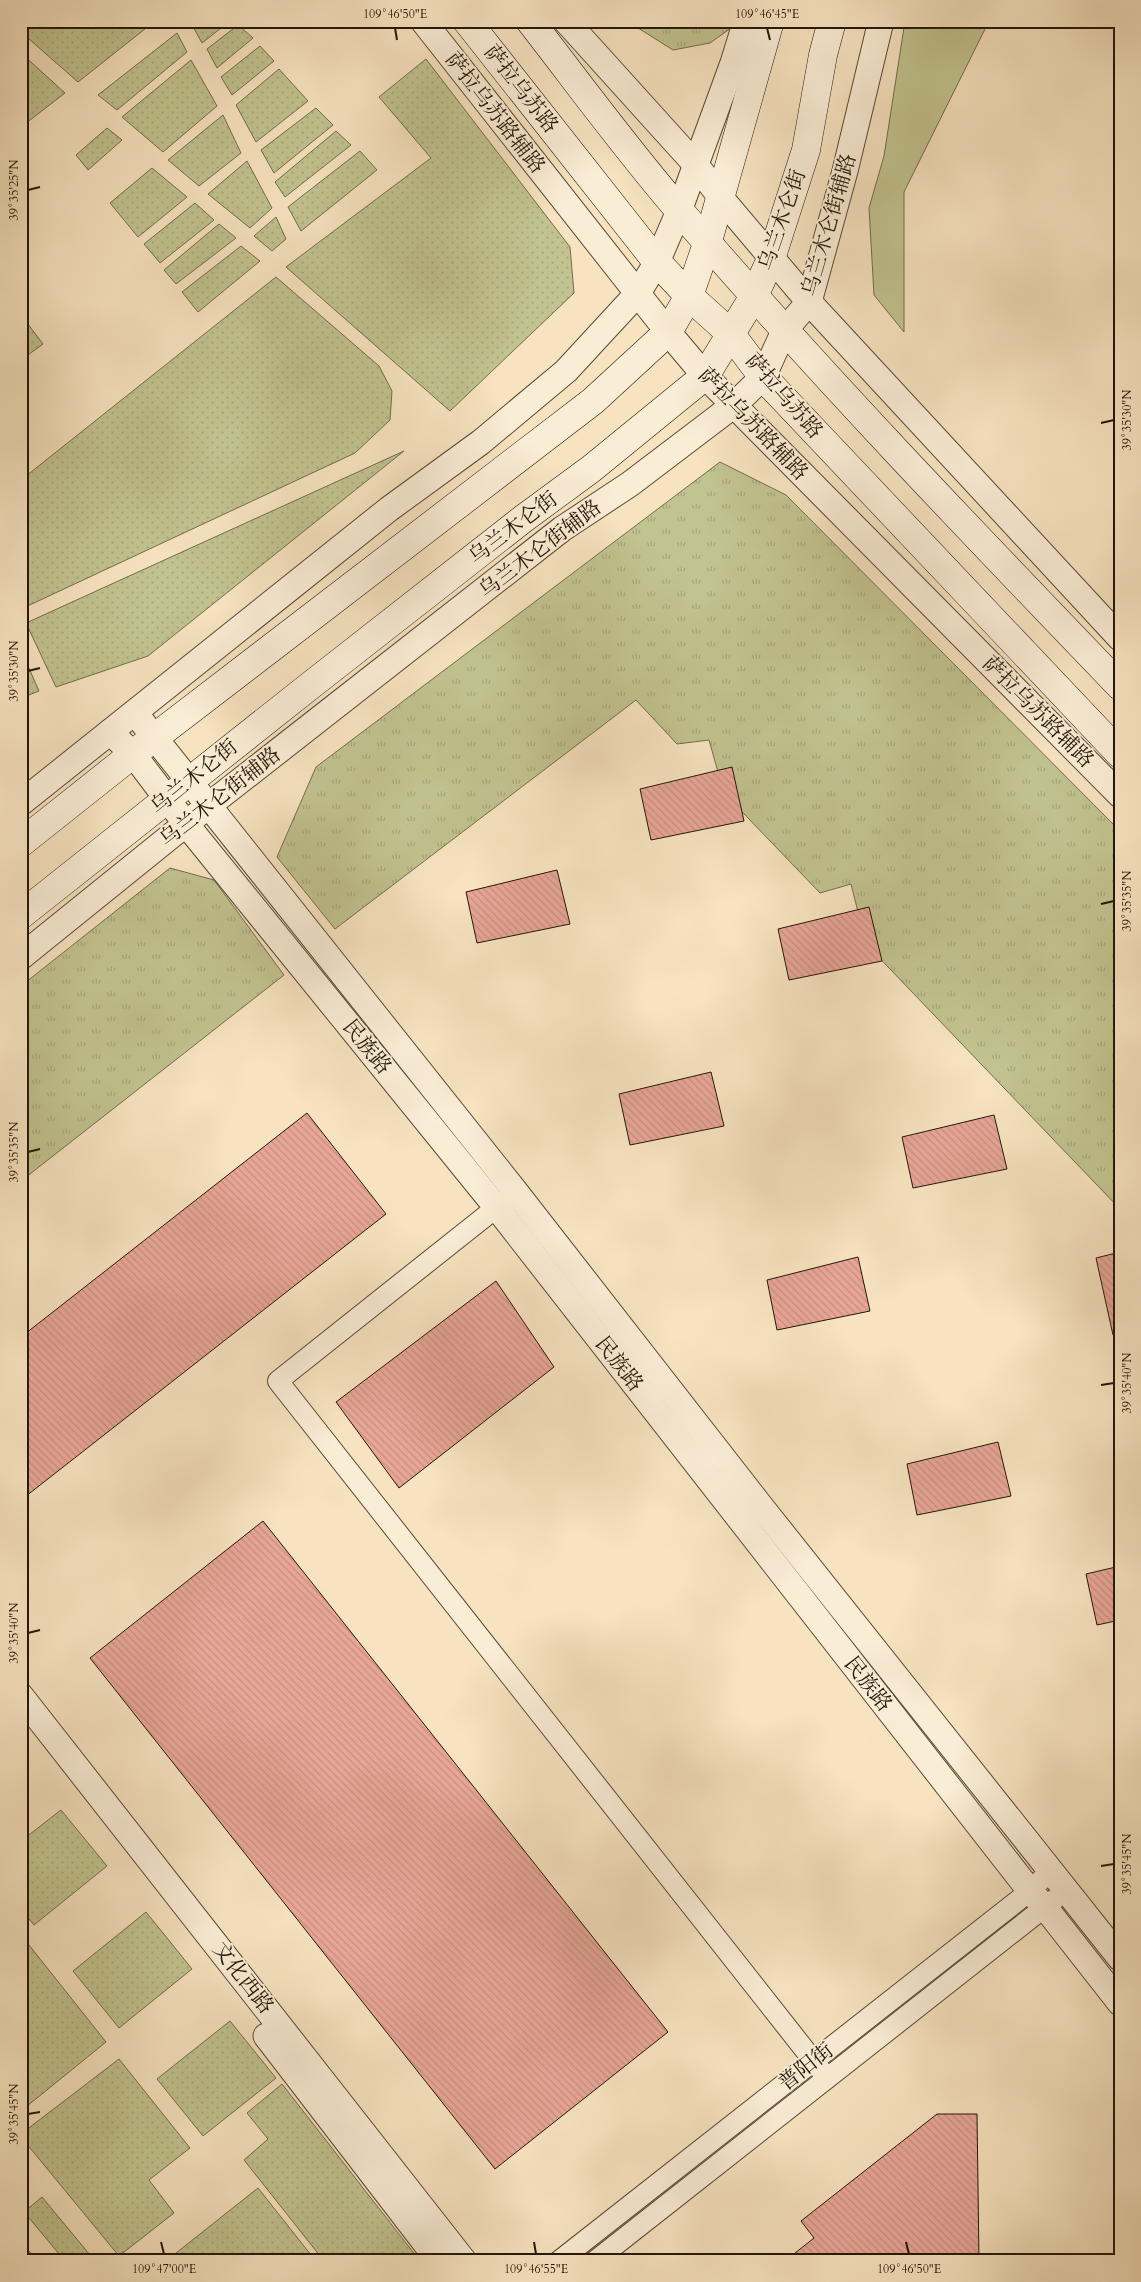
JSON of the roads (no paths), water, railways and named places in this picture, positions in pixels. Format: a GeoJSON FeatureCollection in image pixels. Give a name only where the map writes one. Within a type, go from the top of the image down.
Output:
{"type":"FeatureCollection","features":[{"type":"Feature","properties":{"kind":"main road","name":"萨拉乌苏路"},"geometry":{"type":"LineString","coordinates":[[467,21],[657,262],[689,296],[730,333],[763,377],[1120,754]]}},
{"type":"Feature","properties":{"kind":"main road","name":"萨拉乌苏路"},"geometry":{"type":"LineString","coordinates":[[530,21],[680,210],[784,331],[965,525],[1120,686]]}},
{"type":"Feature","properties":{"kind":"main road"},"geometry":{"type":"LineString","coordinates":[[21,843],[132,754],[156,738],[593,401],[668,332],[689,296],[708,241],[770,21]]}},
{"type":"Feature","properties":{"kind":"main road","name":"乌兰木仑街"},"geometry":{"type":"LineString","coordinates":[[21,915],[188,781],[523,519],[591,469],[705,376],[754,296],[771,259],[806,150],[823,55],[832,21]]}},
{"type":"Feature","properties":{"kind":"street","name":"萨拉乌苏路辅路"},"geometry":{"type":"LineString","coordinates":[[423,21],[668,332],[705,376],[1120,795]]}},
{"type":"Feature","properties":{"kind":"street"},"geometry":{"type":"LineString","coordinates":[[566,21],[697,166],[720,198],[809,302],[1120,638]]}},
{"type":"Feature","properties":{"kind":"street"},"geometry":{"type":"LineString","coordinates":[[21,803],[389,509],[481,442],[566,371],[638,293],[657,262],[697,166],[746,21]]}},
{"type":"Feature","properties":{"kind":"street","name":"乌兰木仑街辅路"},"geometry":{"type":"LineString","coordinates":[[21,957],[208,806],[562,529],[630,484],[734,405],[763,377],[784,331],[809,302],[845,171],[881,21]]}},
{"type":"Feature","properties":{"kind":"street","name":"民族路"},"geometry":{"type":"LineString","coordinates":[[135,713],[1120,1958]]}},
{"type":"Feature","properties":{"kind":"street","name":"民族路"},"geometry":{"type":"LineString","coordinates":[[110,732],[132,754],[186,824],[497,1208],[1120,2003]]}},
{"type":"Feature","properties":{"kind":"street"},"geometry":{"type":"LineString","coordinates":[[515,1191],[497,1208],[278,1381],[827,2078]]}},
{"type":"Feature","properties":{"kind":"street","name":"文化西路"},"geometry":{"type":"LineString","coordinates":[[21,1696],[464,2261]]}},
{"type":"Feature","properties":{"kind":"street","name":"文化西路"},"geometry":{"type":"LineString","coordinates":[[21,1719],[439,2261]]}},
{"type":"Feature","properties":{"kind":"street","name":"普阳街"},"geometry":{"type":"LineString","coordinates":[[595,2261],[827,2078],[1037,1898],[1050,1870]]}},
{"type":"Feature","properties":{"kind":"street","name":"普阳街"},"geometry":{"type":"LineString","coordinates":[[559,2261],[812,2061],[1037,1898],[1067,1890]]}}]}
